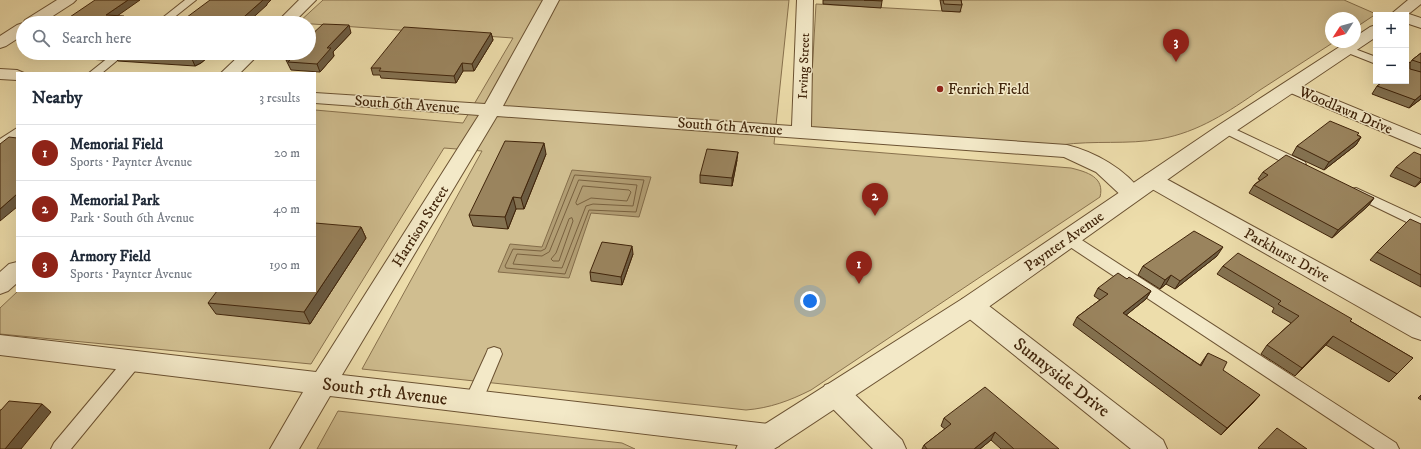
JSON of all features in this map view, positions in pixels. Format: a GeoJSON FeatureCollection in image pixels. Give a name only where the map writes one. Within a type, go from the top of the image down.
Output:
{"type":"FeatureCollection","features":[{"type":"Feature","properties":{"kind":"street"},"geometry":{"type":"LineString","coordinates":[[42,16],[68,0]]}},
{"type":"Feature","properties":{"kind":"street"},"geometry":{"type":"LineString","coordinates":[[291,16],[308,0]]}},
{"type":"Feature","properties":{"kind":"street","name":"Harrison Street"},"geometry":{"type":"LineString","coordinates":[[284,449],[323,383],[492,110],[551,0]]}},
{"type":"Feature","properties":{"kind":"street","name":"Irving Street"},"geometry":{"type":"LineString","coordinates":[[801,131],[805,0]]}},
{"type":"Feature","properties":{"kind":"street"},"geometry":{"type":"LineString","coordinates":[[1402,12],[1417,0]]}},
{"type":"Feature","properties":{"kind":"street"},"geometry":{"type":"LineString","coordinates":[[1409,19],[1421,23]]}},
{"type":"Feature","properties":{"kind":"street","name":"Paynter Avenue"},"geometry":{"type":"LineString","coordinates":[[760,443],[970,306],[1226,129],[1292,87],[1373,32]]}},
{"type":"Feature","properties":{"kind":"street"},"geometry":{"type":"LineString","coordinates":[[0,43],[16,33]]}},
{"type":"Feature","properties":{"kind":"street"},"geometry":{"type":"LineString","coordinates":[[231,72],[244,60]]}},
{"type":"Feature","properties":{"kind":"street"},"geometry":{"type":"LineString","coordinates":[[0,74],[16,75]]}},
{"type":"Feature","properties":{"kind":"street","name":"Woodlawn Drive"},"geometry":{"type":"LineString","coordinates":[[1292,87],[1421,142]]}},
{"type":"Feature","properties":{"kind":"street","name":"South 6th Avenue"},"geometry":{"type":"LineString","coordinates":[[316,98],[801,131],[1067,151],[1086,158],[1111,172],[1132,194]]}},
{"type":"Feature","properties":{"kind":"street","name":"Parkhurst Drive"},"geometry":{"type":"LineString","coordinates":[[1152,180],[1421,330]]}},
{"type":"Feature","properties":{"kind":"street"},"geometry":{"type":"LineString","coordinates":[[0,285],[16,271]]}},
{"type":"Feature","properties":{"kind":"street","name":"Sunnyside Drive"},"geometry":{"type":"LineString","coordinates":[[970,306],[1153,449]]}},
{"type":"Feature","properties":{"kind":"street","name":"South 5th Avenue"},"geometry":{"type":"LineString","coordinates":[[0,345],[473,402],[760,443]]}},
{"type":"Feature","properties":{"kind":"street"},"geometry":{"type":"LineString","coordinates":[[835,393],[892,449]]}},
{"type":"Feature","properties":{"kind":"lane"},"geometry":{"type":"LineString","coordinates":[[170,16],[191,0]]}},
{"type":"Feature","properties":{"kind":"lane"},"geometry":{"type":"LineString","coordinates":[[1346,49],[1373,60]]}},
{"type":"Feature","properties":{"kind":"lane"},"geometry":{"type":"LineString","coordinates":[[96,72],[112,60]]}},
{"type":"Feature","properties":{"kind":"lane"},"geometry":{"type":"LineString","coordinates":[[1226,129],[1310,170]]}},
{"type":"Feature","properties":{"kind":"lane"},"geometry":{"type":"LineString","coordinates":[[0,145],[16,133]]}},
{"type":"Feature","properties":{"kind":"lane"},"geometry":{"type":"LineString","coordinates":[[1344,186],[1421,224]]}},
{"type":"Feature","properties":{"kind":"lane"},"geometry":{"type":"LineString","coordinates":[[1069,239],[1390,449]]}},
{"type":"Feature","properties":{"kind":"lane"},"geometry":{"type":"LineString","coordinates":[[473,402],[494,354]]}},
{"type":"Feature","properties":{"kind":"lane"},"geometry":{"type":"LineString","coordinates":[[60,449],[133,360]]}},
{"type":"Feature","properties":{"kind":"shaded area"},"geometry":{"type":"Polygon","coordinates":[[[323,0],[789,0],[774,144],[1071,168],[1083,171],[1093,176],[1097,180],[1101,190],[1100,197],[811,390],[779,403],[755,409],[746,410],[362,369],[482,151],[444,148],[311,364],[0,334],[0,308],[17,292],[316,292],[316,110],[463,123],[513,38],[316,24],[316,16],[306,16],[323,0]]]}},
{"type":"Feature","properties":{"kind":"shaded area"},"geometry":{"type":"Polygon","coordinates":[[[958,0],[1344,0],[1373,13],[1373,16],[1361,24],[1361,12],[1325,12],[1325,48],[1213,120],[1188,131],[1160,139],[1135,142],[1061,145],[809,127],[816,4],[961,12],[958,0]]]}},
{"type":"Feature","properties":{"kind":"shaded area"},"geometry":{"type":"Polygon","coordinates":[[[338,411],[622,443],[635,449],[317,449],[338,411]]]}},
{"type":"Feature","properties":{"kind":"water"},"geometry":{"type":"Polygon","coordinates":[[[572,170],[651,177],[639,217],[591,213],[569,278],[498,272],[510,244],[542,247],[572,170]]]}},
{"type":"Feature","properties":{"kind":"building"},"geometry":{"type":"Polygon","coordinates":[[[95,0],[128,0],[106,15],[124,16],[71,16],[95,0]]]}},
{"type":"Feature","properties":{"kind":"building"},"geometry":{"type":"Polygon","coordinates":[[[210,0],[263,0],[245,16],[188,16],[210,0]]]}},
{"type":"Feature","properties":{"kind":"building"},"geometry":{"type":"Polygon","coordinates":[[[943,0],[961,0],[962,5],[944,4],[943,0]]]}},
{"type":"Feature","properties":{"kind":"building"},"geometry":{"type":"Polygon","coordinates":[[[323,24],[349,25],[327,48],[331,48],[317,64],[288,62],[290,60],[316,60],[316,30],[323,24]]]}},
{"type":"Feature","properties":{"kind":"building"},"geometry":{"type":"Polygon","coordinates":[[[404,27],[491,33],[472,64],[462,63],[454,76],[379,71],[381,68],[371,68],[404,27]]]}},
{"type":"Feature","properties":{"kind":"building"},"geometry":{"type":"Polygon","coordinates":[[[1421,53],[1421,63],[1412,60],[1421,53]]]}},
{"type":"Feature","properties":{"kind":"building"},"geometry":{"type":"Polygon","coordinates":[[[1410,62],[1410,69],[1421,72],[1421,95],[1415,100],[1377,86],[1380,84],[1409,84],[1410,62]]]}},
{"type":"Feature","properties":{"kind":"building"},"geometry":{"type":"Polygon","coordinates":[[[1330,121],[1359,133],[1357,135],[1361,137],[1329,162],[1297,146],[1330,121]]]}},
{"type":"Feature","properties":{"kind":"building"},"geometry":{"type":"Polygon","coordinates":[[[9,137],[16,138],[16,195],[0,209],[0,144],[9,137]]]}},
{"type":"Feature","properties":{"kind":"building"},"geometry":{"type":"Polygon","coordinates":[[[505,141],[544,143],[521,198],[513,197],[505,217],[469,215],[505,141]]]}},
{"type":"Feature","properties":{"kind":"building"},"geometry":{"type":"Polygon","coordinates":[[[707,149],[738,152],[732,178],[700,175],[707,149]]]}},
{"type":"Feature","properties":{"kind":"building"},"geometry":{"type":"Polygon","coordinates":[[[1414,152],[1421,155],[1421,179],[1396,167],[1414,152]]]}},
{"type":"Feature","properties":{"kind":"building"},"geometry":{"type":"Polygon","coordinates":[[[1286,155],[1374,198],[1338,230],[1254,185],[1268,175],[1263,172],[1286,155]]]}},
{"type":"Feature","properties":{"kind":"building"},"geometry":{"type":"Polygon","coordinates":[[[1410,219],[1421,224],[1421,275],[1377,252],[1410,219]]]}},
{"type":"Feature","properties":{"kind":"building"},"geometry":{"type":"Polygon","coordinates":[[[316,223],[361,227],[304,312],[208,303],[216,292],[316,292],[316,223]]]}},
{"type":"Feature","properties":{"kind":"building"},"geometry":{"type":"Polygon","coordinates":[[[1194,231],[1223,247],[1180,281],[1171,275],[1165,280],[1143,266],[1194,231]]]}},
{"type":"Feature","properties":{"kind":"building"},"geometry":{"type":"Polygon","coordinates":[[[602,242],[632,246],[621,277],[590,272],[602,242]]]}},
{"type":"Feature","properties":{"kind":"building"},"geometry":{"type":"Polygon","coordinates":[[[1238,253],[1352,319],[1350,321],[1413,358],[1397,374],[1333,336],[1302,368],[1267,345],[1299,316],[1278,304],[1281,301],[1223,266],[1238,253]]]}},
{"type":"Feature","properties":{"kind":"building"},"geometry":{"type":"Polygon","coordinates":[[[1118,273],[1127,279],[1129,277],[1151,291],[1123,313],[1201,366],[1208,353],[1227,362],[1223,370],[1260,395],[1227,428],[1077,317],[1108,294],[1098,288],[1118,273]]]}},
{"type":"Feature","properties":{"kind":"building"},"geometry":{"type":"Polygon","coordinates":[[[985,387],[1059,449],[1014,449],[995,432],[974,449],[927,449],[924,445],[951,424],[944,418],[985,387]]]}},
{"type":"Feature","properties":{"kind":"building"},"geometry":{"type":"Polygon","coordinates":[[[9,401],[42,404],[5,449],[0,449],[0,410],[9,401]]]}},
{"type":"Feature","properties":{"kind":"building"},"geometry":{"type":"Polygon","coordinates":[[[1277,428],[1307,449],[1258,448],[1277,428]]]}},
{"type":"Feature","properties":{"kind":"place","name":"Armory Field"},"geometry":{"type":"Point","coordinates":[1176,62]}},
{"type":"Feature","properties":{"kind":"place","name":"Fenrich Field"},"geometry":{"type":"Point","coordinates":[940,89]}},
{"type":"Feature","properties":{"kind":"place","name":"Memorial Park"},"geometry":{"type":"Point","coordinates":[875,216]}},
{"type":"Feature","properties":{"kind":"place","name":"Memorial Field"},"geometry":{"type":"Point","coordinates":[859,284]}}]}
